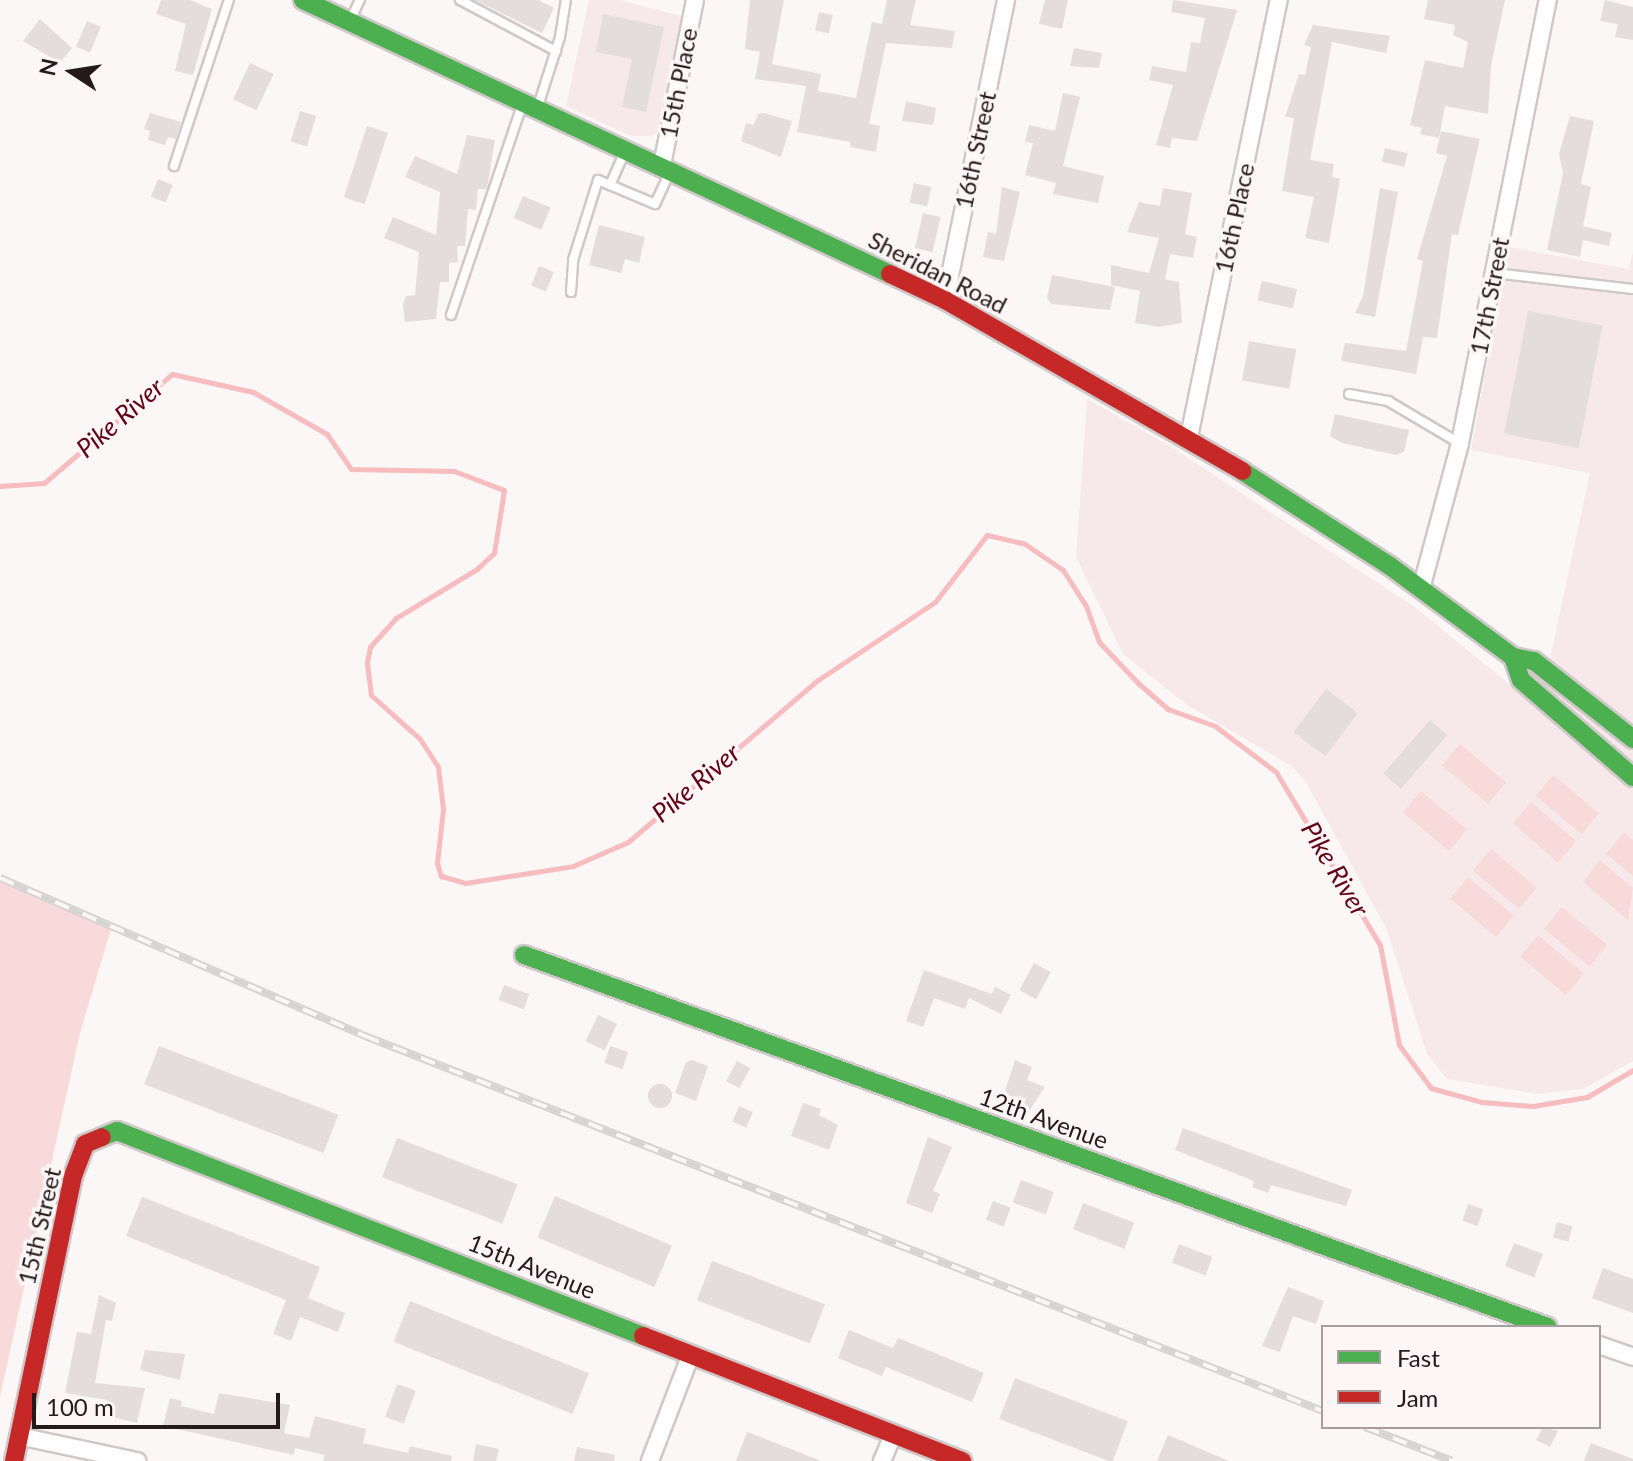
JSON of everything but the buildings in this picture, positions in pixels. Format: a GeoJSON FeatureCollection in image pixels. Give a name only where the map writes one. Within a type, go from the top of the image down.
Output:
{"type":"FeatureCollection","features":[{"type":"Feature","properties":{"kind":"street","name":"15th Place"},"geometry":{"type":"LineString","coordinates":[[666,167],[695,0]]}},
{"type":"Feature","properties":{"kind":"street","name":"16th Street"},"geometry":{"type":"LineString","coordinates":[[945,300],[1006,0]]}},
{"type":"Feature","properties":{"kind":"street","name":"16th Place"},"geometry":{"type":"LineString","coordinates":[[1189,437],[1279,0]]}},
{"type":"Feature","properties":{"kind":"street","name":"17th Street"},"geometry":{"type":"LineString","coordinates":[[1421,589],[1460,443],[1548,0]]}},
{"type":"Feature","properties":{"kind":"street","name":"Sheridan Road"},"geometry":{"type":"LineString","coordinates":[[306,1],[531,103],[945,300],[1189,437],[1421,589],[1513,657],[1534,661],[1633,739]]}},
{"type":"Feature","properties":{"kind":"street","name":"Sheridan Road"},"geometry":{"type":"LineString","coordinates":[[1513,657],[1521,680],[1633,777]]}},
{"type":"Feature","properties":{"kind":"street","name":"12th Avenue"},"geometry":{"type":"LineString","coordinates":[[524,955],[1542,1325]]}},
{"type":"Feature","properties":{"kind":"street","name":"15th Avenue"},"geometry":{"type":"LineString","coordinates":[[85,1144],[105,1133],[138,1136],[962,1461]]}},
{"type":"Feature","properties":{"kind":"street","name":"15th Street"},"geometry":{"type":"LineString","coordinates":[[14,1461],[73,1176],[85,1144]]}},
{"type":"Feature","properties":{"kind":"street"},"geometry":{"type":"LineString","coordinates":[[1601,1346],[1633,1357]]}},
{"type":"Feature","properties":{"kind":"street"},"geometry":{"type":"LineString","coordinates":[[650,1461],[691,1354]]}},
{"type":"Feature","properties":{"kind":"street"},"geometry":{"type":"LineString","coordinates":[[882,1461],[893,1435]]}},
{"type":"Feature","properties":{"kind":"street"},"geometry":{"type":"LineString","coordinates":[[19,1436],[137,1461]]}},
{"type":"Feature","properties":{"kind":"lane"},"geometry":{"type":"LineString","coordinates":[[174,166],[229,0]]}},
{"type":"Feature","properties":{"kind":"lane"},"geometry":{"type":"LineString","coordinates":[[349,21],[360,0]]}},
{"type":"Feature","properties":{"kind":"lane"},"geometry":{"type":"LineString","coordinates":[[460,0],[556,51]]}},
{"type":"Feature","properties":{"kind":"lane"},"geometry":{"type":"LineString","coordinates":[[451,315],[531,103],[556,51],[566,0]]}},
{"type":"Feature","properties":{"kind":"lane"},"geometry":{"type":"LineString","coordinates":[[610,185],[626,149]]}},
{"type":"Feature","properties":{"kind":"lane"},"geometry":{"type":"LineString","coordinates":[[571,292],[573,260],[598,180],[655,204],[666,167]]}},
{"type":"Feature","properties":{"kind":"lane"},"geometry":{"type":"LineString","coordinates":[[1494,273],[1633,289]]}},
{"type":"Feature","properties":{"kind":"lane"},"geometry":{"type":"LineString","coordinates":[[1349,394],[1388,401],[1460,443]]}},
{"type":"Feature","properties":{"kind":"shaded area"},"geometry":{"type":"Polygon","coordinates":[[[589,0],[619,0],[685,17],[660,129],[652,136],[631,136],[566,106],[589,0]]]}},
{"type":"Feature","properties":{"kind":"shaded area"},"geometry":{"type":"Polygon","coordinates":[[[1509,247],[1628,269],[1633,252],[1633,1061],[1583,1089],[1538,1094],[1447,1079],[1427,1054],[1387,930],[1307,784],[1293,767],[1187,705],[1123,654],[1076,557],[1087,399],[1170,446],[1416,608],[1514,688],[1549,663],[1590,473],[1471,450],[1509,247]]]}},
{"type":"Feature","properties":{"kind":"shaded area"},"geometry":{"type":"Polygon","coordinates":[[[1460,744],[1506,783],[1488,804],[1442,765],[1460,744]]]}},
{"type":"Feature","properties":{"kind":"shaded area"},"geometry":{"type":"Polygon","coordinates":[[[1553,775],[1599,814],[1582,834],[1536,796],[1553,775]]]}},
{"type":"Feature","properties":{"kind":"shaded area"},"geometry":{"type":"Polygon","coordinates":[[[1421,791],[1467,830],[1449,851],[1403,812],[1421,791]]]}},
{"type":"Feature","properties":{"kind":"shaded area"},"geometry":{"type":"Polygon","coordinates":[[[1531,802],[1576,841],[1558,862],[1513,823],[1531,802]]]}},
{"type":"Feature","properties":{"kind":"shaded area"},"geometry":{"type":"Polygon","coordinates":[[[1624,832],[1633,840],[1633,876],[1606,854],[1624,832]]]}},
{"type":"Feature","properties":{"kind":"shaded area"},"geometry":{"type":"Polygon","coordinates":[[[1491,849],[1537,888],[1519,909],[1473,870],[1491,849]]]}},
{"type":"Feature","properties":{"kind":"shaded area"},"geometry":{"type":"Polygon","coordinates":[[[1600,860],[1633,888],[1628,920],[1583,882],[1600,860]]]}},
{"type":"Feature","properties":{"kind":"shaded area"},"geometry":{"type":"Polygon","coordinates":[[[1468,877],[1514,916],[1496,937],[1450,898],[1468,877]]]}},
{"type":"Feature","properties":{"kind":"shaded area"},"geometry":{"type":"Polygon","coordinates":[[[0,878],[111,929],[80,1033],[0,1397],[0,878]]]}},
{"type":"Feature","properties":{"kind":"shaded area"},"geometry":{"type":"Polygon","coordinates":[[[1562,907],[1607,945],[1589,966],[1544,928],[1562,907]]]}},
{"type":"Feature","properties":{"kind":"shaded area"},"geometry":{"type":"Polygon","coordinates":[[[1538,935],[1584,974],[1566,995],[1520,956],[1538,935]]]}},
{"type":"Feature","properties":{"kind":"waterway","name":"Pike River"},"geometry":{"type":"LineString","coordinates":[[0,486],[44,483],[172,374],[253,392],[327,434],[351,469],[454,471],[504,490],[494,553],[477,569],[396,618],[370,647],[367,663],[371,695],[420,739],[438,767],[443,809],[437,863],[441,876],[465,883],[573,866],[628,842],[818,680],[935,602],[987,535],[1025,544],[1063,570],[1086,606],[1099,642],[1138,683],[1168,709],[1215,726],[1276,772],[1380,945],[1399,1045],[1431,1088],[1482,1102],[1533,1106],[1587,1097],[1633,1070]]}},
{"type":"Feature","properties":{"kind":"railway"},"geometry":{"type":"LineString","coordinates":[[0,878],[365,1036],[1321,1410]]}},
{"type":"Feature","properties":{"kind":"railway"},"geometry":{"type":"LineString","coordinates":[[1370,1429],[1452,1461]]}},
{"type":"Feature","properties":{"kind":"traffic: fast"},"geometry":{"type":"LineString","coordinates":[[303,0],[890,274]]}},
{"type":"Feature","properties":{"kind":"traffic: fast"},"geometry":{"type":"LineString","coordinates":[[1242,471],[1390,566],[1513,657],[1534,661],[1633,739]]}},
{"type":"Feature","properties":{"kind":"traffic: fast"},"geometry":{"type":"LineString","coordinates":[[1513,657],[1521,680],[1633,777]]}},
{"type":"Feature","properties":{"kind":"traffic: fast"},"geometry":{"type":"LineString","coordinates":[[524,955],[1542,1325]]}},
{"type":"Feature","properties":{"kind":"traffic: fast"},"geometry":{"type":"LineString","coordinates":[[102,1137],[117,1131],[643,1336]]}},
{"type":"Feature","properties":{"kind":"traffic: jam"},"geometry":{"type":"LineString","coordinates":[[890,274],[945,300],[1242,471]]}},
{"type":"Feature","properties":{"kind":"traffic: jam"},"geometry":{"type":"LineString","coordinates":[[14,1461],[73,1176],[85,1144],[102,1137]]}},
{"type":"Feature","properties":{"kind":"traffic: jam"},"geometry":{"type":"LineString","coordinates":[[643,1336],[962,1461]]}}]}
